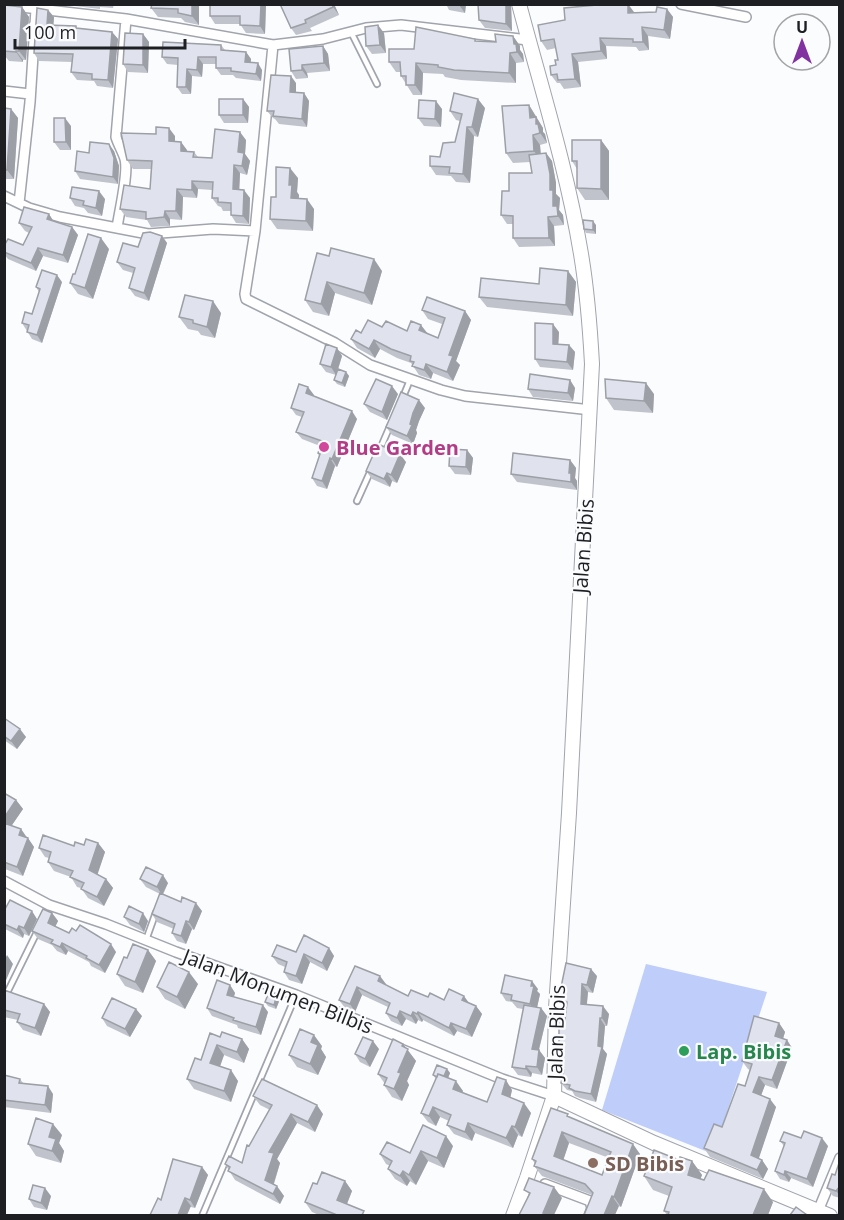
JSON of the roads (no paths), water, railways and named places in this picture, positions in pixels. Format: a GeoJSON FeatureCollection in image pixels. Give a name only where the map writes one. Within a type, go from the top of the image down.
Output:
{"type":"FeatureCollection","features":[{"type":"Feature","properties":{"kind":"main road","name":"Jalan Bibis"},"geometry":{"type":"LineString","coordinates":[[513,1215],[554,1096],[556,1008],[592,364],[581,253],[563,169],[519,4]]}},
{"type":"Feature","properties":{"kind":"main road"},"geometry":{"type":"LineString","coordinates":[[554,1096],[654,1143],[824,1213]]}},
{"type":"Feature","properties":{"kind":"street"},"geometry":{"type":"LineString","coordinates":[[681,4],[746,17]]}},
{"type":"Feature","properties":{"kind":"street"},"geometry":{"type":"LineString","coordinates":[[4,6],[126,19],[273,45],[401,25],[528,40]]}},
{"type":"Feature","properties":{"kind":"street"},"geometry":{"type":"LineString","coordinates":[[19,203],[36,9]]}},
{"type":"Feature","properties":{"kind":"street"},"geometry":{"type":"LineString","coordinates":[[117,228],[125,169],[125,158],[116,136],[126,19]]}},
{"type":"Feature","properties":{"kind":"street"},"geometry":{"type":"LineString","coordinates":[[273,45],[246,299],[335,343],[370,365],[410,380],[465,396],[591,410]]}},
{"type":"Feature","properties":{"kind":"street"},"geometry":{"type":"LineString","coordinates":[[4,91],[30,94]]}},
{"type":"Feature","properties":{"kind":"street"},"geometry":{"type":"LineString","coordinates":[[4,196],[60,217],[148,234],[213,229],[255,231]]}},
{"type":"Feature","properties":{"kind":"street","name":"Jalan Monumen Bilbis"},"geometry":{"type":"LineString","coordinates":[[4,881],[49,905],[296,994],[469,1066],[554,1096]]}},
{"type":"Feature","properties":{"kind":"street"},"geometry":{"type":"LineString","coordinates":[[824,1213],[840,1158]]}},
{"type":"Feature","properties":{"kind":"street"},"geometry":{"type":"LineString","coordinates":[[527,1178],[590,1201],[592,1208],[589,1215]]}},
{"type":"Feature","properties":{"kind":"lane"},"geometry":{"type":"LineString","coordinates":[[351,32],[377,84]]}},
{"type":"Feature","properties":{"kind":"lane"},"geometry":{"type":"LineString","coordinates":[[402,400],[410,380]]}},
{"type":"Feature","properties":{"kind":"lane"},"geometry":{"type":"LineString","coordinates":[[379,451],[393,420]]}},
{"type":"Feature","properties":{"kind":"lane"},"geometry":{"type":"LineString","coordinates":[[357,501],[375,461]]}},
{"type":"Feature","properties":{"kind":"lane"},"geometry":{"type":"LineString","coordinates":[[44,915],[49,905]]}},
{"type":"Feature","properties":{"kind":"lane"},"geometry":{"type":"LineString","coordinates":[[146,940],[157,910]]}},
{"type":"Feature","properties":{"kind":"lane"},"geometry":{"type":"LineString","coordinates":[[4,999],[40,925]]}},
{"type":"Feature","properties":{"kind":"lane"},"geometry":{"type":"LineString","coordinates":[[202,1215],[296,994]]}},
{"type":"Feature","properties":{"kind":"place","name":"Blue Garden"},"geometry":{"type":"Point","coordinates":[324,447]}},
{"type":"Feature","properties":{"kind":"place","name":"Lap. Bibis"},"geometry":{"type":"Point","coordinates":[684,1051]}},
{"type":"Feature","properties":{"kind":"place","name":"SD Bibis"},"geometry":{"type":"Point","coordinates":[593,1163]}}]}
